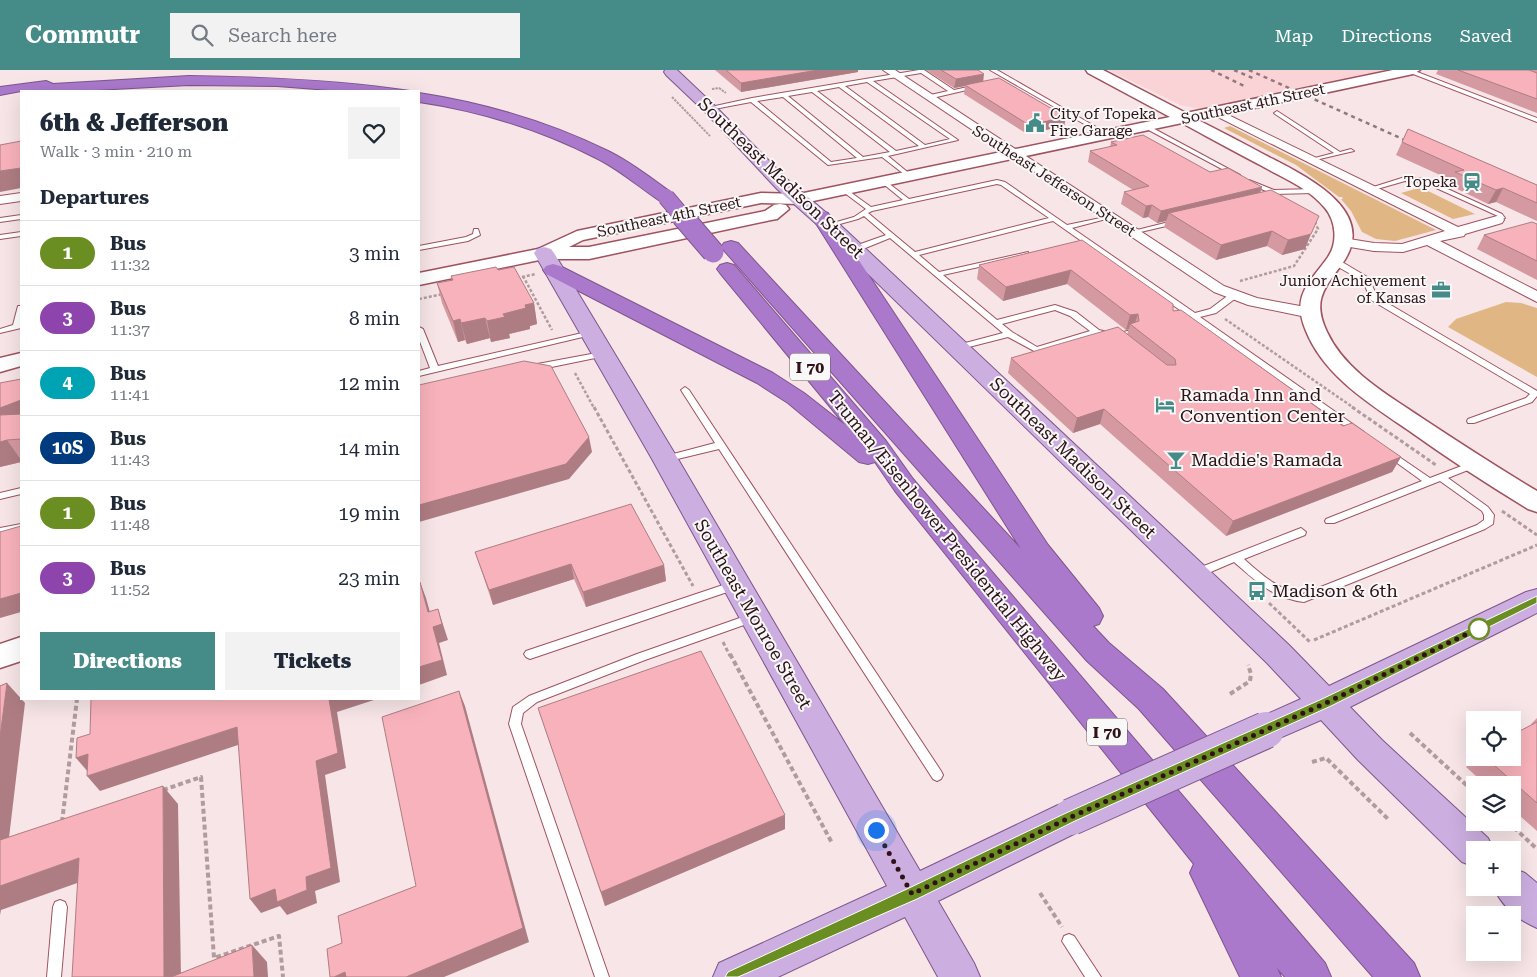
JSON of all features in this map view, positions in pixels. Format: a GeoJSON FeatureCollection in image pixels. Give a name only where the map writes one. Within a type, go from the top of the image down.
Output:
{"type":"FeatureCollection","features":[{"type":"Feature","properties":{"kind":"highway"},"geometry":{"type":"LineString","coordinates":[[0,91],[107,77],[206,70]]}},
{"type":"Feature","properties":{"kind":"highway","name":"Truman/Eisenhower Presidential Highway"},"geometry":{"type":"LineString","coordinates":[[36,90],[128,79],[200,74],[317,73],[411,82],[465,91],[505,102],[565,124],[595,139],[641,171],[673,190],[877,447],[904,485],[1310,977]]}},
{"type":"Feature","properties":{"kind":"highway"},"geometry":{"type":"LineString","coordinates":[[0,95],[20,92]]}},
{"type":"Feature","properties":{"kind":"highway"},"geometry":{"type":"LineString","coordinates":[[825,221],[1038,552],[1150,699]]}},
{"type":"Feature","properties":{"kind":"highway","name":"Truman/Eisenhower Presidential Highway"},"geometry":{"type":"LineString","coordinates":[[722,250],[1098,652],[1150,699],[1400,977]]}},
{"type":"Feature","properties":{"kind":"highway"},"geometry":{"type":"LineString","coordinates":[[548,262],[765,378],[815,412],[904,485]]}},
{"type":"Feature","properties":{"kind":"highway"},"geometry":{"type":"LineString","coordinates":[[1185,827],[1261,977]]}},
{"type":"Feature","properties":{"kind":"main road","name":"Southeast Madison Street"},"geometry":{"type":"LineString","coordinates":[[670,71],[783,185],[855,249],[1194,574],[1326,703],[1370,750],[1466,841]]}},
{"type":"Feature","properties":{"kind":"main road","name":"Southeast Monroe Street"},"geometry":{"type":"LineString","coordinates":[[548,262],[665,460],[960,977]]}},
{"type":"Feature","properties":{"kind":"main road"},"geometry":{"type":"LineString","coordinates":[[733,977],[912,894],[1071,817],[1326,703],[1537,600]]}},
{"type":"Feature","properties":{"kind":"main road"},"geometry":{"type":"LineString","coordinates":[[1521,894],[1537,909]]}},
{"type":"Feature","properties":{"kind":"street"},"geometry":{"type":"LineString","coordinates":[[1093,70],[1304,182],[1330,203],[1343,223],[1343,242],[1334,262],[1315,286],[1310,300],[1311,313],[1318,335],[1344,370],[1394,410],[1537,503]]}},
{"type":"Feature","properties":{"kind":"street","name":"Southeast 4th Street"},"geometry":{"type":"LineString","coordinates":[[420,279],[515,259],[548,262],[771,215],[800,199],[1411,70]]}},
{"type":"Feature","properties":{"kind":"street","name":"Southeast Jefferson Street"},"geometry":{"type":"LineString","coordinates":[[893,73],[1223,291],[1253,302],[1311,313]]}},
{"type":"Feature","properties":{"kind":"street"},"geometry":{"type":"LineString","coordinates":[[1216,112],[1459,233]]}},
{"type":"Feature","properties":{"kind":"street"},"geometry":{"type":"LineString","coordinates":[[0,200],[20,197]]}},
{"type":"Feature","properties":{"kind":"street"},"geometry":{"type":"LineString","coordinates":[[1343,242],[1403,248],[1459,233],[1497,220]]}},
{"type":"Feature","properties":{"kind":"street"},"geometry":{"type":"LineString","coordinates":[[1429,241],[1537,297]]}},
{"type":"Feature","properties":{"kind":"street"},"geometry":{"type":"LineString","coordinates":[[0,365],[20,360]]}},
{"type":"Feature","properties":{"kind":"street"},"geometry":{"type":"LineString","coordinates":[[0,656],[20,649]]}},
{"type":"Feature","properties":{"kind":"lane"},"geometry":{"type":"LineString","coordinates":[[993,70],[1107,134]]}},
{"type":"Feature","properties":{"kind":"lane"},"geometry":{"type":"LineString","coordinates":[[1411,70],[1537,120]]}},
{"type":"Feature","properties":{"kind":"lane"},"geometry":{"type":"LineString","coordinates":[[708,108],[869,81],[893,73],[922,72],[954,92]]}},
{"type":"Feature","properties":{"kind":"lane"},"geometry":{"type":"LineString","coordinates":[[752,100],[830,164],[955,140],[869,81]]}},
{"type":"Feature","properties":{"kind":"lane"},"geometry":{"type":"LineString","coordinates":[[1003,83],[1012,81]]}},
{"type":"Feature","properties":{"kind":"lane"},"geometry":{"type":"LineString","coordinates":[[841,86],[924,147]]}},
{"type":"Feature","properties":{"kind":"lane"},"geometry":{"type":"LineString","coordinates":[[928,96],[983,86]]}},
{"type":"Feature","properties":{"kind":"lane"},"geometry":{"type":"LineString","coordinates":[[814,90],[895,153]]}},
{"type":"Feature","properties":{"kind":"lane"},"geometry":{"type":"LineString","coordinates":[[784,95],[862,159]]}},
{"type":"Feature","properties":{"kind":"lane"},"geometry":{"type":"LineString","coordinates":[[1277,113],[1339,154]]}},
{"type":"Feature","properties":{"kind":"lane"},"geometry":{"type":"LineString","coordinates":[[1145,126],[1271,194],[1315,191]]}},
{"type":"Feature","properties":{"kind":"lane"},"geometry":{"type":"LineString","coordinates":[[1312,160],[1351,151]]}},
{"type":"Feature","properties":{"kind":"lane"},"geometry":{"type":"LineString","coordinates":[[883,155],[909,176]]}},
{"type":"Feature","properties":{"kind":"lane"},"geometry":{"type":"LineString","coordinates":[[1370,189],[1405,179],[1424,180],[1500,215],[1502,218],[1497,220]]}},
{"type":"Feature","properties":{"kind":"lane"},"geometry":{"type":"LineString","coordinates":[[883,181],[907,200]]}},
{"type":"Feature","properties":{"kind":"lane"},"geometry":{"type":"LineString","coordinates":[[825,221],[856,218],[867,211],[907,200],[997,182],[1007,185],[1056,219],[1080,240],[1193,316],[1364,436]]}},
{"type":"Feature","properties":{"kind":"lane"},"geometry":{"type":"LineString","coordinates":[[844,190],[891,235],[1009,334],[1036,350],[1096,332]]}},
{"type":"Feature","properties":{"kind":"lane"},"geometry":{"type":"LineString","coordinates":[[1066,227],[1108,216]]}},
{"type":"Feature","properties":{"kind":"lane"},"geometry":{"type":"LineString","coordinates":[[0,220],[20,217]]}},
{"type":"Feature","properties":{"kind":"lane"},"geometry":{"type":"LineString","coordinates":[[914,254],[1056,219]]}},
{"type":"Feature","properties":{"kind":"lane"},"geometry":{"type":"LineString","coordinates":[[1132,232],[1184,220]]}},
{"type":"Feature","properties":{"kind":"lane"},"geometry":{"type":"LineString","coordinates":[[420,248],[468,239],[477,235],[476,230]]}},
{"type":"Feature","properties":{"kind":"lane"},"geometry":{"type":"LineString","coordinates":[[0,238],[20,234]]}},
{"type":"Feature","properties":{"kind":"lane"},"geometry":{"type":"LineString","coordinates":[[855,249],[891,235]]}},
{"type":"Feature","properties":{"kind":"lane"},"geometry":{"type":"LineString","coordinates":[[938,274],[1033,252]]}},
{"type":"Feature","properties":{"kind":"lane"},"geometry":{"type":"LineString","coordinates":[[1334,262],[1366,280],[1374,298],[1535,392],[1529,400],[1471,421]]}},
{"type":"Feature","properties":{"kind":"lane"},"geometry":{"type":"LineString","coordinates":[[1179,320],[1212,311],[1223,291]]}},
{"type":"Feature","properties":{"kind":"lane"},"geometry":{"type":"LineString","coordinates":[[996,323],[1055,307],[1073,314],[1096,332],[1115,336],[1129,332]]}},
{"type":"Feature","properties":{"kind":"lane"},"geometry":{"type":"LineString","coordinates":[[0,330],[19,327]]}},
{"type":"Feature","properties":{"kind":"lane"},"geometry":{"type":"LineString","coordinates":[[420,332],[434,370]]}},
{"type":"Feature","properties":{"kind":"lane"},"geometry":{"type":"LineString","coordinates":[[957,348],[1009,334]]}},
{"type":"Feature","properties":{"kind":"lane"},"geometry":{"type":"LineString","coordinates":[[1115,336],[1122,342]]}},
{"type":"Feature","properties":{"kind":"lane"},"geometry":{"type":"LineString","coordinates":[[420,373],[558,342],[597,344]]}},
{"type":"Feature","properties":{"kind":"lane"},"geometry":{"type":"LineString","coordinates":[[522,371],[568,360],[597,344]]}},
{"type":"Feature","properties":{"kind":"lane"},"geometry":{"type":"LineString","coordinates":[[685,390],[937,775]]}},
{"type":"Feature","properties":{"kind":"lane"},"geometry":{"type":"LineString","coordinates":[[665,460],[721,445]]}},
{"type":"Feature","properties":{"kind":"lane"},"geometry":{"type":"LineString","coordinates":[[1380,447],[1429,482]]}},
{"type":"Feature","properties":{"kind":"lane"},"geometry":{"type":"LineString","coordinates":[[1330,521],[1476,464]]}},
{"type":"Feature","properties":{"kind":"lane"},"geometry":{"type":"LineString","coordinates":[[1236,558],[1274,591],[1289,597],[1304,598],[1472,531],[1489,522],[1489,516],[1485,509],[1444,476]]}},
{"type":"Feature","properties":{"kind":"lane"},"geometry":{"type":"LineString","coordinates":[[0,496],[20,491]]}},
{"type":"Feature","properties":{"kind":"lane"},"geometry":{"type":"LineString","coordinates":[[0,532],[20,527]]}},
{"type":"Feature","properties":{"kind":"lane"},"geometry":{"type":"LineString","coordinates":[[1194,574],[1301,532]]}},
{"type":"Feature","properties":{"kind":"lane"},"geometry":{"type":"LineString","coordinates":[[530,654],[736,584]]}},
{"type":"Feature","properties":{"kind":"lane"},"geometry":{"type":"LineString","coordinates":[[602,977],[515,724],[517,711],[533,699],[641,657],[755,617]]}},
{"type":"Feature","properties":{"kind":"lane"},"geometry":{"type":"LineString","coordinates":[[54,977],[60,907]]}},
{"type":"Feature","properties":{"kind":"lane"},"geometry":{"type":"LineString","coordinates":[[1069,941],[1094,977]]}},
{"type":"Feature","properties":{"kind":"path"},"geometry":{"type":"LineString","coordinates":[[672,97],[712,137]]}},
{"type":"Feature","properties":{"kind":"path"},"geometry":{"type":"LineString","coordinates":[[1223,291],[1294,266],[1318,229],[1304,198],[1296,192]]}},
{"type":"Feature","properties":{"kind":"path"},"geometry":{"type":"LineString","coordinates":[[515,259],[558,342]]}},
{"type":"Feature","properties":{"kind":"path"},"geometry":{"type":"LineString","coordinates":[[514,278],[524,276],[548,262]]}},
{"type":"Feature","properties":{"kind":"path"},"geometry":{"type":"LineString","coordinates":[[420,299],[447,293]]}},
{"type":"Feature","properties":{"kind":"path"},"geometry":{"type":"LineString","coordinates":[[1212,311],[1444,476]]}},
{"type":"Feature","properties":{"kind":"path"},"geometry":{"type":"LineString","coordinates":[[568,360],[699,598]]}},
{"type":"Feature","properties":{"kind":"path"},"geometry":{"type":"LineString","coordinates":[[1495,506],[1537,535]]}},
{"type":"Feature","properties":{"kind":"path"},"geometry":{"type":"LineString","coordinates":[[1314,640],[1537,545]]}},
{"type":"Feature","properties":{"kind":"path"},"geometry":{"type":"LineString","coordinates":[[716,630],[832,843]]}},
{"type":"Feature","properties":{"kind":"path"},"geometry":{"type":"LineString","coordinates":[[1230,694],[1250,682],[1251,674],[1248,666]]}},
{"type":"Feature","properties":{"kind":"path"},"geometry":{"type":"LineString","coordinates":[[71,821],[62,824],[77,700]]}},
{"type":"Feature","properties":{"kind":"path"},"geometry":{"type":"LineString","coordinates":[[1410,733],[1466,785]]}},
{"type":"Feature","properties":{"kind":"path"},"geometry":{"type":"LineString","coordinates":[[1312,762],[1326,758],[1388,819]]}},
{"type":"Feature","properties":{"kind":"path"},"geometry":{"type":"LineString","coordinates":[[155,793],[201,778],[214,958],[279,936],[283,977]]}},
{"type":"Feature","properties":{"kind":"path"},"geometry":{"type":"LineString","coordinates":[[1518,831],[1537,849]]}},
{"type":"Feature","properties":{"kind":"path"},"geometry":{"type":"LineString","coordinates":[[1040,893],[1069,941]]}},
{"type":"Feature","properties":{"kind":"shaded area"},"geometry":{"type":"Polygon","coordinates":[[[1109,70],[1395,70],[1201,109],[1180,105],[1109,70]]]}},
{"type":"Feature","properties":{"kind":"shaded area"},"geometry":{"type":"Polygon","coordinates":[[[1230,126],[1436,230],[1395,241],[1376,239],[1362,232],[1351,211],[1341,199],[1343,199],[1342,197],[1339,197],[1296,165],[1224,128],[1230,126]]]}},
{"type":"Feature","properties":{"kind":"shaded area"},"geometry":{"type":"Polygon","coordinates":[[[1419,188],[1475,214],[1453,219],[1401,193],[1419,188]]]}},
{"type":"Feature","properties":{"kind":"shaded area"},"geometry":{"type":"Polygon","coordinates":[[[1506,302],[1521,303],[1537,308],[1537,377],[1448,327],[1456,319],[1506,302]]]}},
{"type":"Feature","properties":{"kind":"building"},"geometry":{"type":"Polygon","coordinates":[[[726,70],[818,70],[741,83],[726,70]]]}},
{"type":"Feature","properties":{"kind":"building"},"geometry":{"type":"Polygon","coordinates":[[[941,70],[978,70],[984,74],[956,79],[941,70]]]}},
{"type":"Feature","properties":{"kind":"building"},"geometry":{"type":"Polygon","coordinates":[[[1458,70],[1529,70],[1537,73],[1537,99],[1458,70]]]}},
{"type":"Feature","properties":{"kind":"building"},"geometry":{"type":"Polygon","coordinates":[[[999,78],[1066,117],[1029,125],[965,85],[999,78]]]}},
{"type":"Feature","properties":{"kind":"building"},"geometry":{"type":"Polygon","coordinates":[[[1408,129],[1537,185],[1537,203],[1503,188],[1496,190],[1455,172],[1464,170],[1402,142],[1408,129]]]}},
{"type":"Feature","properties":{"kind":"building"},"geometry":{"type":"Polygon","coordinates":[[[1143,135],[1210,172],[1228,168],[1262,187],[1161,211],[1152,205],[1146,206],[1124,192],[1149,186],[1090,151],[1117,145],[1111,142],[1143,135]]]}},
{"type":"Feature","properties":{"kind":"building"},"geometry":{"type":"Polygon","coordinates":[[[20,141],[20,168],[0,171],[0,145],[20,141]]]}},
{"type":"Feature","properties":{"kind":"building"},"geometry":{"type":"Polygon","coordinates":[[[1271,190],[1319,216],[1311,234],[1288,240],[1272,231],[1221,245],[1169,213],[1271,190]]]}},
{"type":"Feature","properties":{"kind":"building"},"geometry":{"type":"Polygon","coordinates":[[[1532,222],[1537,224],[1537,261],[1484,235],[1532,222]]]}},
{"type":"Feature","properties":{"kind":"building","name":"Ramada Inn and Convention Center"},"geometry":{"type":"Polygon","coordinates":[[[1082,240],[1173,304],[1173,311],[1181,310],[1343,426],[1352,423],[1401,457],[1233,521],[1104,409],[1077,418],[1011,358],[1118,327],[1167,365],[1176,365],[1175,359],[1130,324],[1139,321],[1138,314],[1130,315],[1071,270],[1006,287],[979,265],[1082,240]]]}},
{"type":"Feature","properties":{"kind":"building"},"geometry":{"type":"Polygon","coordinates":[[[496,267],[498,270],[514,267],[534,303],[525,305],[526,308],[503,314],[505,317],[487,321],[485,318],[461,323],[460,319],[453,321],[437,283],[453,280],[451,276],[496,267]]]}},
{"type":"Feature","properties":{"kind":"building"},"geometry":{"type":"Polygon","coordinates":[[[524,361],[551,366],[589,437],[566,464],[420,505],[420,385],[524,361]]]}},
{"type":"Feature","properties":{"kind":"building"},"geometry":{"type":"Polygon","coordinates":[[[20,379],[20,400],[0,408],[0,383],[20,379]]]}},
{"type":"Feature","properties":{"kind":"building"},"geometry":{"type":"Polygon","coordinates":[[[20,414],[20,439],[0,442],[0,415],[20,414]]]}},
{"type":"Feature","properties":{"kind":"building"},"geometry":{"type":"Polygon","coordinates":[[[631,504],[664,565],[583,592],[571,564],[489,590],[475,552],[631,504]]]}},
{"type":"Feature","properties":{"kind":"building"},"geometry":{"type":"Polygon","coordinates":[[[20,526],[20,593],[0,599],[0,532],[20,526]]]}},
{"type":"Feature","properties":{"kind":"building"},"geometry":{"type":"Polygon","coordinates":[[[420,582],[428,612],[438,609],[442,624],[433,627],[442,660],[420,667],[420,582]]]}},
{"type":"Feature","properties":{"kind":"building"},"geometry":{"type":"Polygon","coordinates":[[[701,651],[785,815],[601,892],[538,708],[701,651]]]}},
{"type":"Feature","properties":{"kind":"building"},"geometry":{"type":"Polygon","coordinates":[[[7,683],[0,737],[0,686],[7,683]]]}},
{"type":"Feature","properties":{"kind":"building"},"geometry":{"type":"Polygon","coordinates":[[[459,691],[523,928],[406,977],[346,977],[345,972],[330,977],[327,949],[342,943],[338,916],[416,886],[382,717],[459,691]]]}},
{"type":"Feature","properties":{"kind":"building"},"geometry":{"type":"Polygon","coordinates":[[[91,700],[329,700],[338,753],[316,761],[331,868],[306,877],[307,890],[277,902],[275,889],[250,899],[237,727],[87,776],[88,754],[76,758],[77,738],[90,734],[91,700]]]}},
{"type":"Feature","properties":{"kind":"building"},"geometry":{"type":"Polygon","coordinates":[[[1537,722],[1537,803],[1521,789],[1521,776],[1506,776],[1495,766],[1521,766],[1521,730],[1537,722]]]}},
{"type":"Feature","properties":{"kind":"building"},"geometry":{"type":"Polygon","coordinates":[[[163,786],[164,977],[72,977],[79,858],[0,886],[0,840],[163,786]]]}},
{"type":"Feature","properties":{"kind":"building"},"geometry":{"type":"Polygon","coordinates":[[[252,945],[254,977],[171,977],[252,945]]]}},
{"type":"Feature","properties":{"kind":"railway"},"geometry":{"type":"LineString","coordinates":[[1211,70],[1246,87]]}},
{"type":"Feature","properties":{"kind":"railway"},"geometry":{"type":"LineString","coordinates":[[1234,70],[1255,79]]}},
{"type":"Feature","properties":{"kind":"railway"},"geometry":{"type":"LineString","coordinates":[[1249,70],[1416,145]]}},
{"type":"Feature","properties":{"kind":"bus line","name":"1"},"geometry":{"type":"LineString","coordinates":[[733,977],[912,894],[962,868],[1071,817],[1326,703],[1537,600]]}},
{"type":"Feature","properties":{"kind":"place","name":"City of Topeka Fire Garage"},"geometry":{"type":"Point","coordinates":[1035,123]}},
{"type":"Feature","properties":{"kind":"place","name":"Topeka"},"geometry":{"type":"Point","coordinates":[1472,182]}},
{"type":"Feature","properties":{"kind":"place","name":"Junior Achievement of Kansas"},"geometry":{"type":"Point","coordinates":[1441,290]}},
{"type":"Feature","properties":{"kind":"place","name":"Ramada Inn and Convention Center"},"geometry":{"type":"Point","coordinates":[1165,405]}},
{"type":"Feature","properties":{"kind":"place","name":"Maddie's Ramada"},"geometry":{"type":"Point","coordinates":[1176,460]}},
{"type":"Feature","properties":{"kind":"place","name":"Madison & 6th"},"geometry":{"type":"Point","coordinates":[1257,591]}},
{"type":"Feature","properties":{"kind":"route"},"geometry":{"type":"LineString","coordinates":[[876,830],[912,894],[962,868],[1071,817],[1326,703],[1483,626],[1479,629]]}}]}
